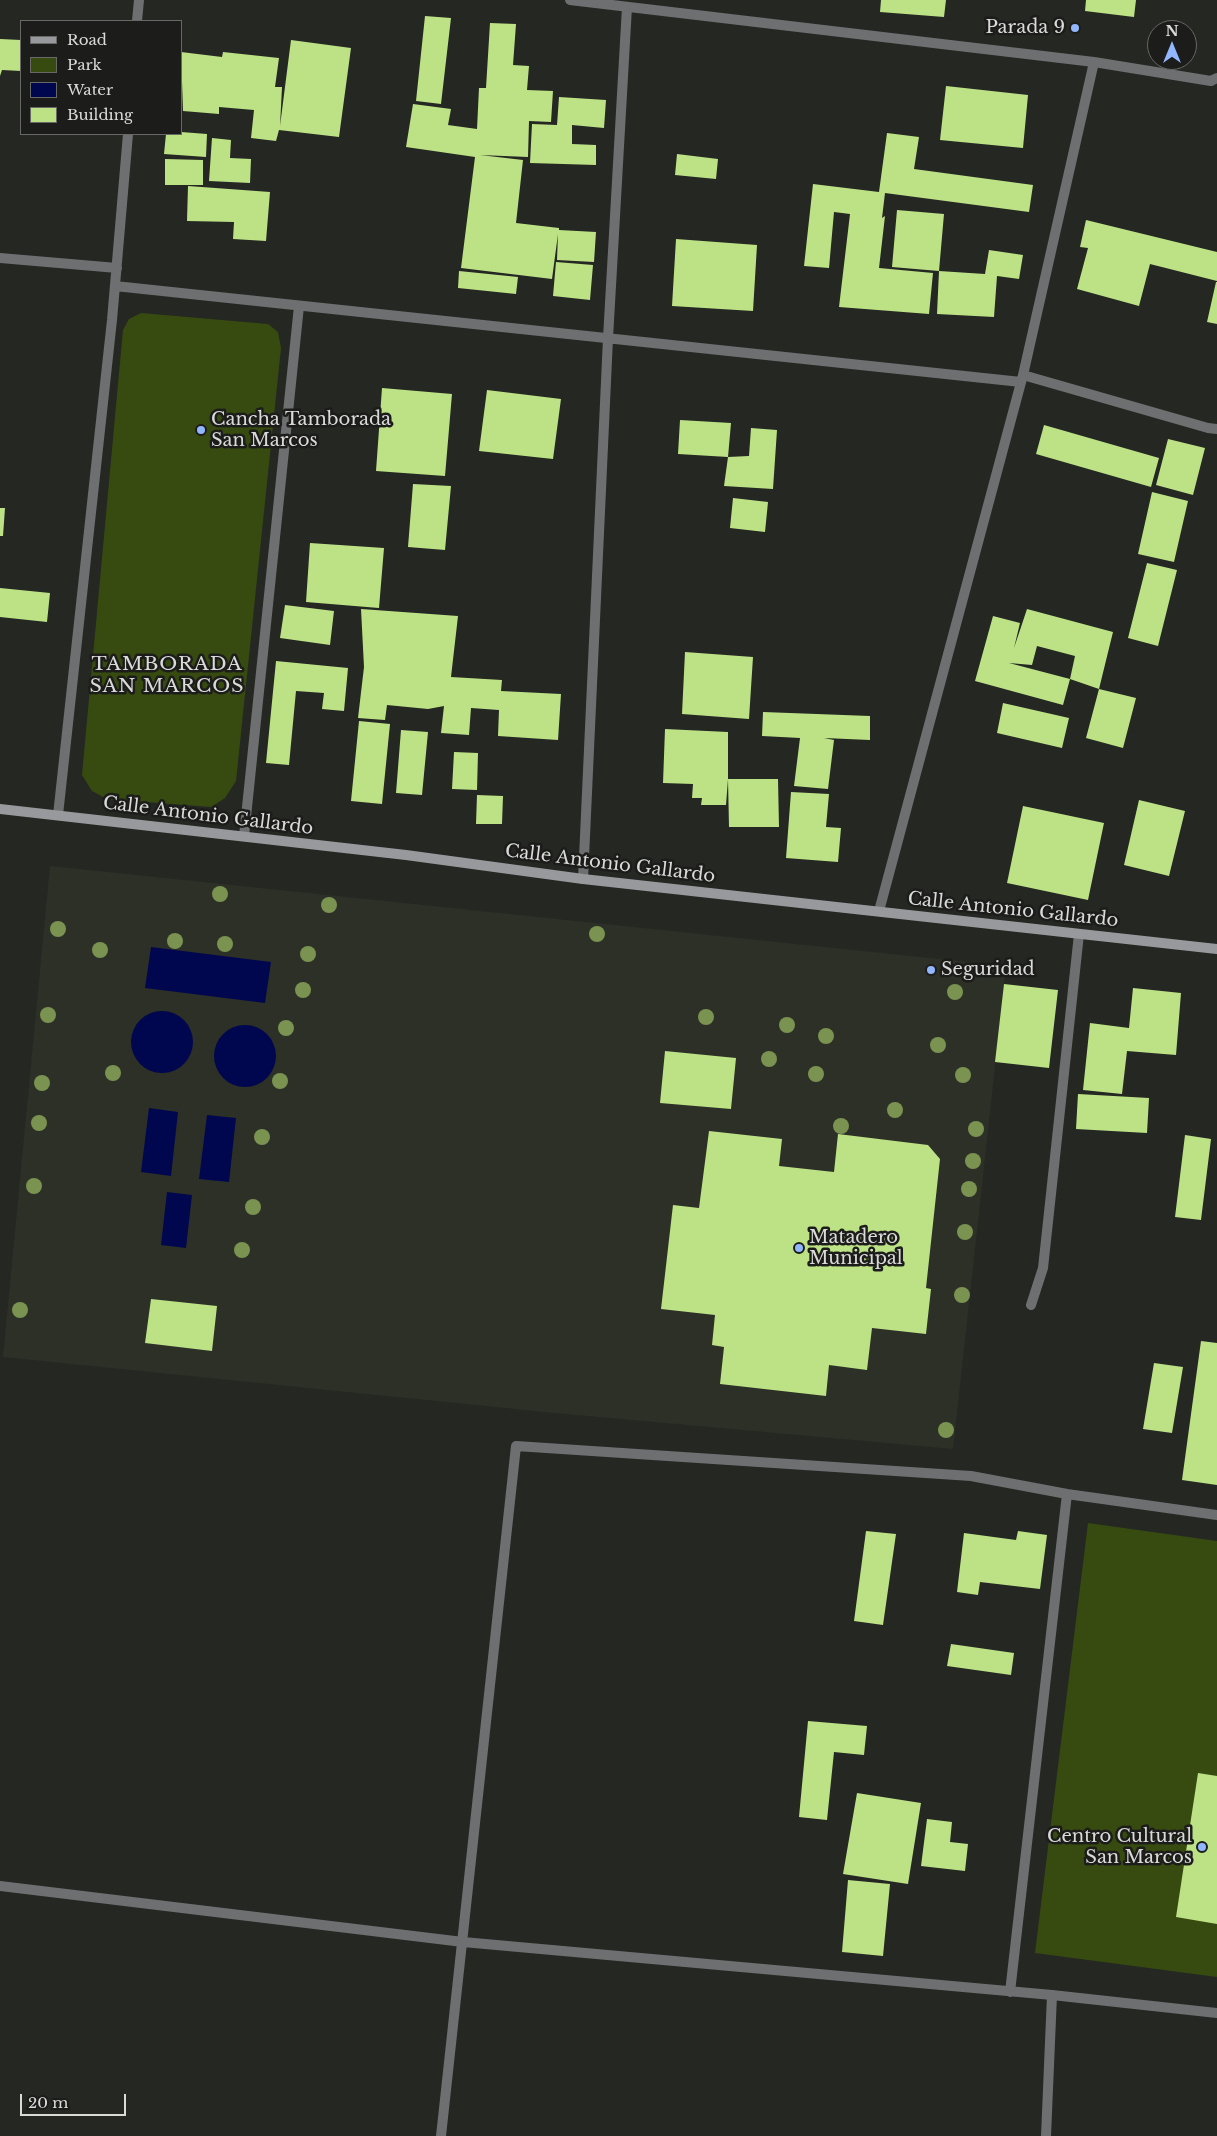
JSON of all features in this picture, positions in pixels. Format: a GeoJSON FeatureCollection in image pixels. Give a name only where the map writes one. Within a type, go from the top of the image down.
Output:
{"type":"FeatureCollection","features":[{"type":"Feature","properties":{"kind":"main road","name":"Calle Antonio Gallardo"},"geometry":{"type":"LineString","coordinates":[[0,809],[244,836],[583,879],[1217,949]]}},
{"type":"Feature","properties":{"kind":"street"},"geometry":{"type":"LineString","coordinates":[[137,20],[139,0]]}},
{"type":"Feature","properties":{"kind":"street"},"geometry":{"type":"LineString","coordinates":[[570,0],[1094,62],[1211,80],[1217,78]]}},
{"type":"Feature","properties":{"kind":"street"},"geometry":{"type":"LineString","coordinates":[[583,879],[608,338],[628,7]]}},
{"type":"Feature","properties":{"kind":"street"},"geometry":{"type":"LineString","coordinates":[[879,911],[1022,379],[1094,62]]}},
{"type":"Feature","properties":{"kind":"street"},"geometry":{"type":"LineString","coordinates":[[58,815],[117,268],[128,135]]}},
{"type":"Feature","properties":{"kind":"street"},"geometry":{"type":"LineString","coordinates":[[0,258],[117,268]]}},
{"type":"Feature","properties":{"kind":"street"},"geometry":{"type":"LineString","coordinates":[[115,286],[1022,379],[1217,429]]}},
{"type":"Feature","properties":{"kind":"street"},"geometry":{"type":"LineString","coordinates":[[244,836],[299,306]]}},
{"type":"Feature","properties":{"kind":"street"},"geometry":{"type":"LineString","coordinates":[[1031,1305],[1043,1268],[1079,934]]}},
{"type":"Feature","properties":{"kind":"street"},"geometry":{"type":"LineString","coordinates":[[441,2136],[516,1446],[971,1476],[1067,1494],[1217,1515]]}},
{"type":"Feature","properties":{"kind":"street"},"geometry":{"type":"LineString","coordinates":[[1010,1992],[1067,1494]]}},
{"type":"Feature","properties":{"kind":"street"},"geometry":{"type":"LineString","coordinates":[[0,1886],[463,1942],[1052,1995],[1217,2012]]}},
{"type":"Feature","properties":{"kind":"street"},"geometry":{"type":"LineString","coordinates":[[1046,2136],[1052,1995]]}},
{"type":"Feature","properties":{"kind":"shaded area","name":"Matadero Municipal"},"geometry":{"type":"Polygon","coordinates":[[[50,866],[1006,966],[953,1449],[555,1413],[3,1357],[50,866]]]}},
{"type":"Feature","properties":{"kind":"green space"},"geometry":{"type":"Polygon","coordinates":[[[141,313],[268,324],[278,332],[281,348],[236,781],[225,798],[211,807],[107,799],[92,791],[82,775],[123,330],[129,319],[141,313]]]}},
{"type":"Feature","properties":{"kind":"green space"},"geometry":{"type":"Polygon","coordinates":[[[1088,1523],[1217,1541],[1217,1977],[1035,1953],[1088,1523]]]}},
{"type":"Feature","properties":{"kind":"water"},"geometry":{"type":"Polygon","coordinates":[[[151,947],[271,962],[265,1003],[145,988],[151,947]]]}},
{"type":"Feature","properties":{"kind":"water"},"geometry":{"type":"Polygon","coordinates":[[[162,1011],[174,1014],[184,1020],[190,1030],[193,1042],[190,1054],[184,1064],[174,1070],[162,1073],[150,1070],[140,1064],[134,1054],[131,1042],[134,1030],[140,1020],[150,1014],[162,1011]]]}},
{"type":"Feature","properties":{"kind":"water"},"geometry":{"type":"Polygon","coordinates":[[[245,1025],[257,1028],[267,1034],[273,1044],[276,1056],[273,1068],[267,1078],[257,1084],[245,1087],[233,1084],[223,1078],[217,1068],[214,1056],[217,1044],[223,1034],[233,1028],[245,1025]]]}},
{"type":"Feature","properties":{"kind":"water"},"geometry":{"type":"Polygon","coordinates":[[[149,1108],[178,1112],[171,1176],[141,1172],[149,1108]]]}},
{"type":"Feature","properties":{"kind":"water"},"geometry":{"type":"Polygon","coordinates":[[[207,1115],[236,1118],[229,1182],[199,1179],[207,1115]]]}},
{"type":"Feature","properties":{"kind":"water"},"geometry":{"type":"Polygon","coordinates":[[[167,1192],[192,1195],[186,1248],[161,1245],[167,1192]]]}},
{"type":"Feature","properties":{"kind":"building"},"geometry":{"type":"Polygon","coordinates":[[[881,0],[946,0],[944,17],[880,12],[881,0]]]}},
{"type":"Feature","properties":{"kind":"building"},"geometry":{"type":"Polygon","coordinates":[[[1086,0],[1136,0],[1134,17],[1085,11],[1086,0]]]}},
{"type":"Feature","properties":{"kind":"building"},"geometry":{"type":"Polygon","coordinates":[[[425,16],[451,18],[441,104],[416,101],[425,16]]]}},
{"type":"Feature","properties":{"kind":"building"},"geometry":{"type":"Polygon","coordinates":[[[490,23],[516,24],[513,65],[529,66],[527,90],[553,91],[551,122],[529,121],[528,157],[480,155],[523,160],[516,223],[559,228],[559,230],[596,232],[594,262],[557,260],[558,234],[552,279],[461,268],[475,157],[406,147],[413,104],[451,109],[448,125],[477,129],[479,88],[486,88],[490,23]]]}},
{"type":"Feature","properties":{"kind":"building"},"geometry":{"type":"Polygon","coordinates":[[[0,39],[20,40],[20,71],[2,70],[0,76],[0,39]]]}},
{"type":"Feature","properties":{"kind":"building"},"geometry":{"type":"Polygon","coordinates":[[[291,40],[351,48],[339,137],[279,130],[276,141],[251,138],[254,110],[219,107],[219,114],[183,111],[182,52],[222,57],[223,52],[279,58],[275,87],[282,87],[280,126],[291,40]]]}},
{"type":"Feature","properties":{"kind":"building"},"geometry":{"type":"Polygon","coordinates":[[[946,86],[1028,95],[1023,148],[940,140],[946,86]]]}},
{"type":"Feature","properties":{"kind":"building"},"geometry":{"type":"Polygon","coordinates":[[[559,97],[606,100],[604,128],[572,125],[572,144],[596,145],[596,165],[530,163],[532,124],[557,125],[559,97]]]}},
{"type":"Feature","properties":{"kind":"building"},"geometry":{"type":"Polygon","coordinates":[[[182,132],[207,134],[206,157],[164,154],[166,135],[182,135],[182,132]]]}},
{"type":"Feature","properties":{"kind":"building"},"geometry":{"type":"Polygon","coordinates":[[[887,133],[919,137],[914,169],[1033,185],[1029,212],[885,193],[882,218],[885,216],[879,268],[933,273],[929,314],[839,307],[850,214],[834,212],[829,268],[804,266],[813,184],[879,192],[887,133]]]}},
{"type":"Feature","properties":{"kind":"building"},"geometry":{"type":"Polygon","coordinates":[[[212,138],[231,140],[230,158],[251,159],[250,183],[209,181],[212,138]]]}},
{"type":"Feature","properties":{"kind":"building"},"geometry":{"type":"Polygon","coordinates":[[[677,154],[718,159],[716,179],[675,175],[677,154]]]}},
{"type":"Feature","properties":{"kind":"building"},"geometry":{"type":"Polygon","coordinates":[[[165,159],[203,160],[203,185],[165,185],[165,159]]]}},
{"type":"Feature","properties":{"kind":"building"},"geometry":{"type":"Polygon","coordinates":[[[188,186],[270,192],[266,241],[233,239],[234,222],[187,221],[188,186]]]}},
{"type":"Feature","properties":{"kind":"building"},"geometry":{"type":"Polygon","coordinates":[[[897,210],[944,214],[939,271],[892,267],[897,210]]]}},
{"type":"Feature","properties":{"kind":"building"},"geometry":{"type":"Polygon","coordinates":[[[1086,220],[1217,252],[1217,281],[1150,264],[1139,306],[1077,289],[1088,248],[1080,247],[1086,220]]]}},
{"type":"Feature","properties":{"kind":"building"},"geometry":{"type":"Polygon","coordinates":[[[676,239],[757,245],[753,311],[672,306],[676,239]]]}},
{"type":"Feature","properties":{"kind":"building"},"geometry":{"type":"Polygon","coordinates":[[[989,250],[1023,255],[1019,279],[997,276],[994,317],[937,314],[939,271],[985,274],[989,250]]]}},
{"type":"Feature","properties":{"kind":"building"},"geometry":{"type":"Polygon","coordinates":[[[556,262],[593,265],[590,300],[553,296],[556,262]]]}},
{"type":"Feature","properties":{"kind":"building"},"geometry":{"type":"Polygon","coordinates":[[[459,271],[518,277],[516,294],[458,288],[459,271]]]}},
{"type":"Feature","properties":{"kind":"building"},"geometry":{"type":"Polygon","coordinates":[[[1217,282],[1217,324],[1207,322],[1217,282]]]}},
{"type":"Feature","properties":{"kind":"building"},"geometry":{"type":"Polygon","coordinates":[[[382,388],[452,394],[445,476],[376,471],[382,388]]]}},
{"type":"Feature","properties":{"kind":"building"},"geometry":{"type":"Polygon","coordinates":[[[487,390],[561,399],[553,459],[479,451],[487,390]]]}},
{"type":"Feature","properties":{"kind":"building"},"geometry":{"type":"Polygon","coordinates":[[[680,420],[731,423],[728,457],[678,454],[680,420]]]}},
{"type":"Feature","properties":{"kind":"building"},"geometry":{"type":"Polygon","coordinates":[[[1044,425],[1159,458],[1151,487],[1036,454],[1044,425]]]}},
{"type":"Feature","properties":{"kind":"building"},"geometry":{"type":"Polygon","coordinates":[[[751,428],[777,430],[773,489],[724,486],[728,457],[749,456],[751,428]]]}},
{"type":"Feature","properties":{"kind":"building"},"geometry":{"type":"Polygon","coordinates":[[[1168,439],[1205,448],[1193,495],[1156,485],[1168,439]]]}},
{"type":"Feature","properties":{"kind":"building"},"geometry":{"type":"Polygon","coordinates":[[[413,484],[451,486],[445,550],[408,547],[413,484]]]}},
{"type":"Feature","properties":{"kind":"building"},"geometry":{"type":"Polygon","coordinates":[[[1152,492],[1188,501],[1174,562],[1138,554],[1152,492]]]}},
{"type":"Feature","properties":{"kind":"building"},"geometry":{"type":"Polygon","coordinates":[[[733,498],[768,502],[765,532],[730,528],[733,498]]]}},
{"type":"Feature","properties":{"kind":"building"},"geometry":{"type":"Polygon","coordinates":[[[0,508],[5,508],[3,536],[0,536],[0,508]]]}},
{"type":"Feature","properties":{"kind":"building"},"geometry":{"type":"Polygon","coordinates":[[[310,543],[384,548],[379,608],[306,602],[310,543]]]}},
{"type":"Feature","properties":{"kind":"building"},"geometry":{"type":"Polygon","coordinates":[[[1147,563],[1177,570],[1158,646],[1128,638],[1147,563]]]}},
{"type":"Feature","properties":{"kind":"building"},"geometry":{"type":"Polygon","coordinates":[[[0,588],[50,593],[47,622],[0,617],[0,588]]]}},
{"type":"Feature","properties":{"kind":"building"},"geometry":{"type":"Polygon","coordinates":[[[285,605],[334,611],[330,645],[280,638],[285,605]]]}},
{"type":"Feature","properties":{"kind":"building"},"geometry":{"type":"Polygon","coordinates":[[[361,609],[458,616],[451,677],[502,680],[501,691],[561,694],[558,740],[498,736],[499,710],[471,708],[469,735],[441,733],[444,706],[428,709],[387,705],[385,720],[358,718],[364,667],[361,609]]]}},
{"type":"Feature","properties":{"kind":"building"},"geometry":{"type":"Polygon","coordinates":[[[1027,609],[1113,632],[1099,689],[1070,679],[1063,705],[975,681],[993,616],[1020,623],[1014,648],[1027,609]],[[1037,646],[1032,665],[1009,663],[1070,679],[1075,656],[1037,646]]]}},
{"type":"Feature","properties":{"kind":"building"},"geometry":{"type":"Polygon","coordinates":[[[685,652],[753,657],[749,719],[682,714],[685,652]]]}},
{"type":"Feature","properties":{"kind":"building"},"geometry":{"type":"Polygon","coordinates":[[[276,661],[348,668],[344,711],[322,709],[324,693],[296,691],[289,765],[266,763],[276,661]]]}},
{"type":"Feature","properties":{"kind":"building"},"geometry":{"type":"Polygon","coordinates":[[[1099,689],[1136,698],[1123,748],[1086,738],[1099,689]]]}},
{"type":"Feature","properties":{"kind":"building"},"geometry":{"type":"Polygon","coordinates":[[[1003,703],[1069,718],[1062,748],[997,733],[1003,703]]]}},
{"type":"Feature","properties":{"kind":"building"},"geometry":{"type":"Polygon","coordinates":[[[763,712],[870,716],[870,740],[824,738],[834,740],[828,789],[794,786],[800,738],[762,736],[763,712]]]}},
{"type":"Feature","properties":{"kind":"building"},"geometry":{"type":"Polygon","coordinates":[[[359,721],[390,724],[382,804],[351,801],[359,721]]]}},
{"type":"Feature","properties":{"kind":"building"},"geometry":{"type":"Polygon","coordinates":[[[665,729],[728,732],[726,805],[701,805],[702,798],[692,798],[693,784],[663,783],[665,729]]]}},
{"type":"Feature","properties":{"kind":"building"},"geometry":{"type":"Polygon","coordinates":[[[401,730],[428,732],[422,795],[396,793],[401,730]]]}},
{"type":"Feature","properties":{"kind":"building"},"geometry":{"type":"Polygon","coordinates":[[[454,752],[478,753],[477,790],[452,789],[454,752]]]}},
{"type":"Feature","properties":{"kind":"building"},"geometry":{"type":"Polygon","coordinates":[[[728,779],[778,779],[779,827],[729,827],[728,779]]]}},
{"type":"Feature","properties":{"kind":"building"},"geometry":{"type":"Polygon","coordinates":[[[791,792],[829,794],[826,827],[841,828],[838,862],[786,858],[791,792]]]}},
{"type":"Feature","properties":{"kind":"building"},"geometry":{"type":"Polygon","coordinates":[[[477,795],[503,796],[502,824],[476,824],[477,795]]]}},
{"type":"Feature","properties":{"kind":"building"},"geometry":{"type":"Polygon","coordinates":[[[1139,800],[1185,811],[1169,876],[1124,865],[1139,800]]]}},
{"type":"Feature","properties":{"kind":"building"},"geometry":{"type":"Polygon","coordinates":[[[1023,806],[1104,823],[1088,900],[1007,883],[1023,806]]]}},
{"type":"Feature","properties":{"kind":"building"},"geometry":{"type":"Polygon","coordinates":[[[1004,984],[1058,990],[1049,1068],[995,1062],[1004,984]]]}},
{"type":"Feature","properties":{"kind":"building"},"geometry":{"type":"Polygon","coordinates":[[[1133,988],[1181,993],[1176,1055],[1127,1051],[1122,1094],[1083,1090],[1090,1023],[1129,1028],[1133,988]]]}},
{"type":"Feature","properties":{"kind":"building"},"geometry":{"type":"Polygon","coordinates":[[[665,1051],[736,1058],[731,1109],[660,1103],[665,1051]]]}},
{"type":"Feature","properties":{"kind":"building"},"geometry":{"type":"Polygon","coordinates":[[[1078,1094],[1149,1098],[1147,1133],[1076,1129],[1078,1094]]]}},
{"type":"Feature","properties":{"kind":"building","name":"Matadero Municipal"},"geometry":{"type":"Polygon","coordinates":[[[709,1131],[782,1139],[779,1166],[834,1172],[838,1134],[928,1145],[940,1159],[926,1288],[931,1289],[926,1334],[872,1328],[867,1370],[829,1365],[826,1396],[720,1384],[724,1347],[712,1345],[715,1315],[661,1309],[673,1205],[699,1208],[709,1131]]]}},
{"type":"Feature","properties":{"kind":"building"},"geometry":{"type":"Polygon","coordinates":[[[1185,1135],[1211,1139],[1201,1220],[1175,1217],[1185,1135]]]}},
{"type":"Feature","properties":{"kind":"building"},"geometry":{"type":"Polygon","coordinates":[[[151,1299],[217,1306],[212,1351],[145,1343],[151,1299]]]}},
{"type":"Feature","properties":{"kind":"building"},"geometry":{"type":"Polygon","coordinates":[[[1201,1341],[1217,1343],[1217,1485],[1182,1480],[1201,1341]]]}},
{"type":"Feature","properties":{"kind":"building"},"geometry":{"type":"Polygon","coordinates":[[[1154,1363],[1183,1367],[1172,1433],[1143,1429],[1154,1363]]]}},
{"type":"Feature","properties":{"kind":"building"},"geometry":{"type":"Polygon","coordinates":[[[866,1531],[896,1534],[883,1625],[854,1621],[866,1531]]]}},
{"type":"Feature","properties":{"kind":"building"},"geometry":{"type":"Polygon","coordinates":[[[1018,1531],[1047,1535],[1040,1589],[980,1582],[978,1595],[957,1592],[964,1533],[1016,1540],[1018,1531]]]}},
{"type":"Feature","properties":{"kind":"building"},"geometry":{"type":"Polygon","coordinates":[[[951,1644],[1014,1653],[1011,1675],[947,1666],[951,1644]]]}},
{"type":"Feature","properties":{"kind":"building"},"geometry":{"type":"Polygon","coordinates":[[[808,1721],[867,1726],[864,1755],[834,1752],[827,1820],[799,1817],[808,1721]]]}},
{"type":"Feature","properties":{"kind":"building","name":"Centro Cultural San Marcos"},"geometry":{"type":"Polygon","coordinates":[[[1198,1773],[1217,1776],[1217,1924],[1176,1917],[1198,1773]]]}},
{"type":"Feature","properties":{"kind":"building"},"geometry":{"type":"Polygon","coordinates":[[[857,1793],[921,1803],[908,1884],[843,1874],[857,1793]]]}},
{"type":"Feature","properties":{"kind":"building"},"geometry":{"type":"Polygon","coordinates":[[[927,1819],[952,1822],[950,1842],[968,1844],[965,1871],[921,1866],[927,1819]]]}},
{"type":"Feature","properties":{"kind":"building"},"geometry":{"type":"Polygon","coordinates":[[[848,1880],[890,1884],[883,1956],[842,1952],[848,1880]]]}},
{"type":"Feature","properties":{"kind":"place","name":"Parada 9"},"geometry":{"type":"Point","coordinates":[1075,28]}},
{"type":"Feature","properties":{"kind":"place","name":"Cancha Tamborada San Marcos"},"geometry":{"type":"Point","coordinates":[201,430]}},
{"type":"Feature","properties":{"kind":"place","name":"Seguridad"},"geometry":{"type":"Point","coordinates":[931,970]}},
{"type":"Feature","properties":{"kind":"place","name":"Matadero Municipal"},"geometry":{"type":"Point","coordinates":[799,1248]}},
{"type":"Feature","properties":{"kind":"place","name":"Centro Cultural San Marcos"},"geometry":{"type":"Point","coordinates":[1202,1847]}},
{"type":"Feature","properties":{"kind":"district","name":"TAMBORADA SAN MARCOS"},"geometry":{"type":"Point","coordinates":[167,676]}}]}
